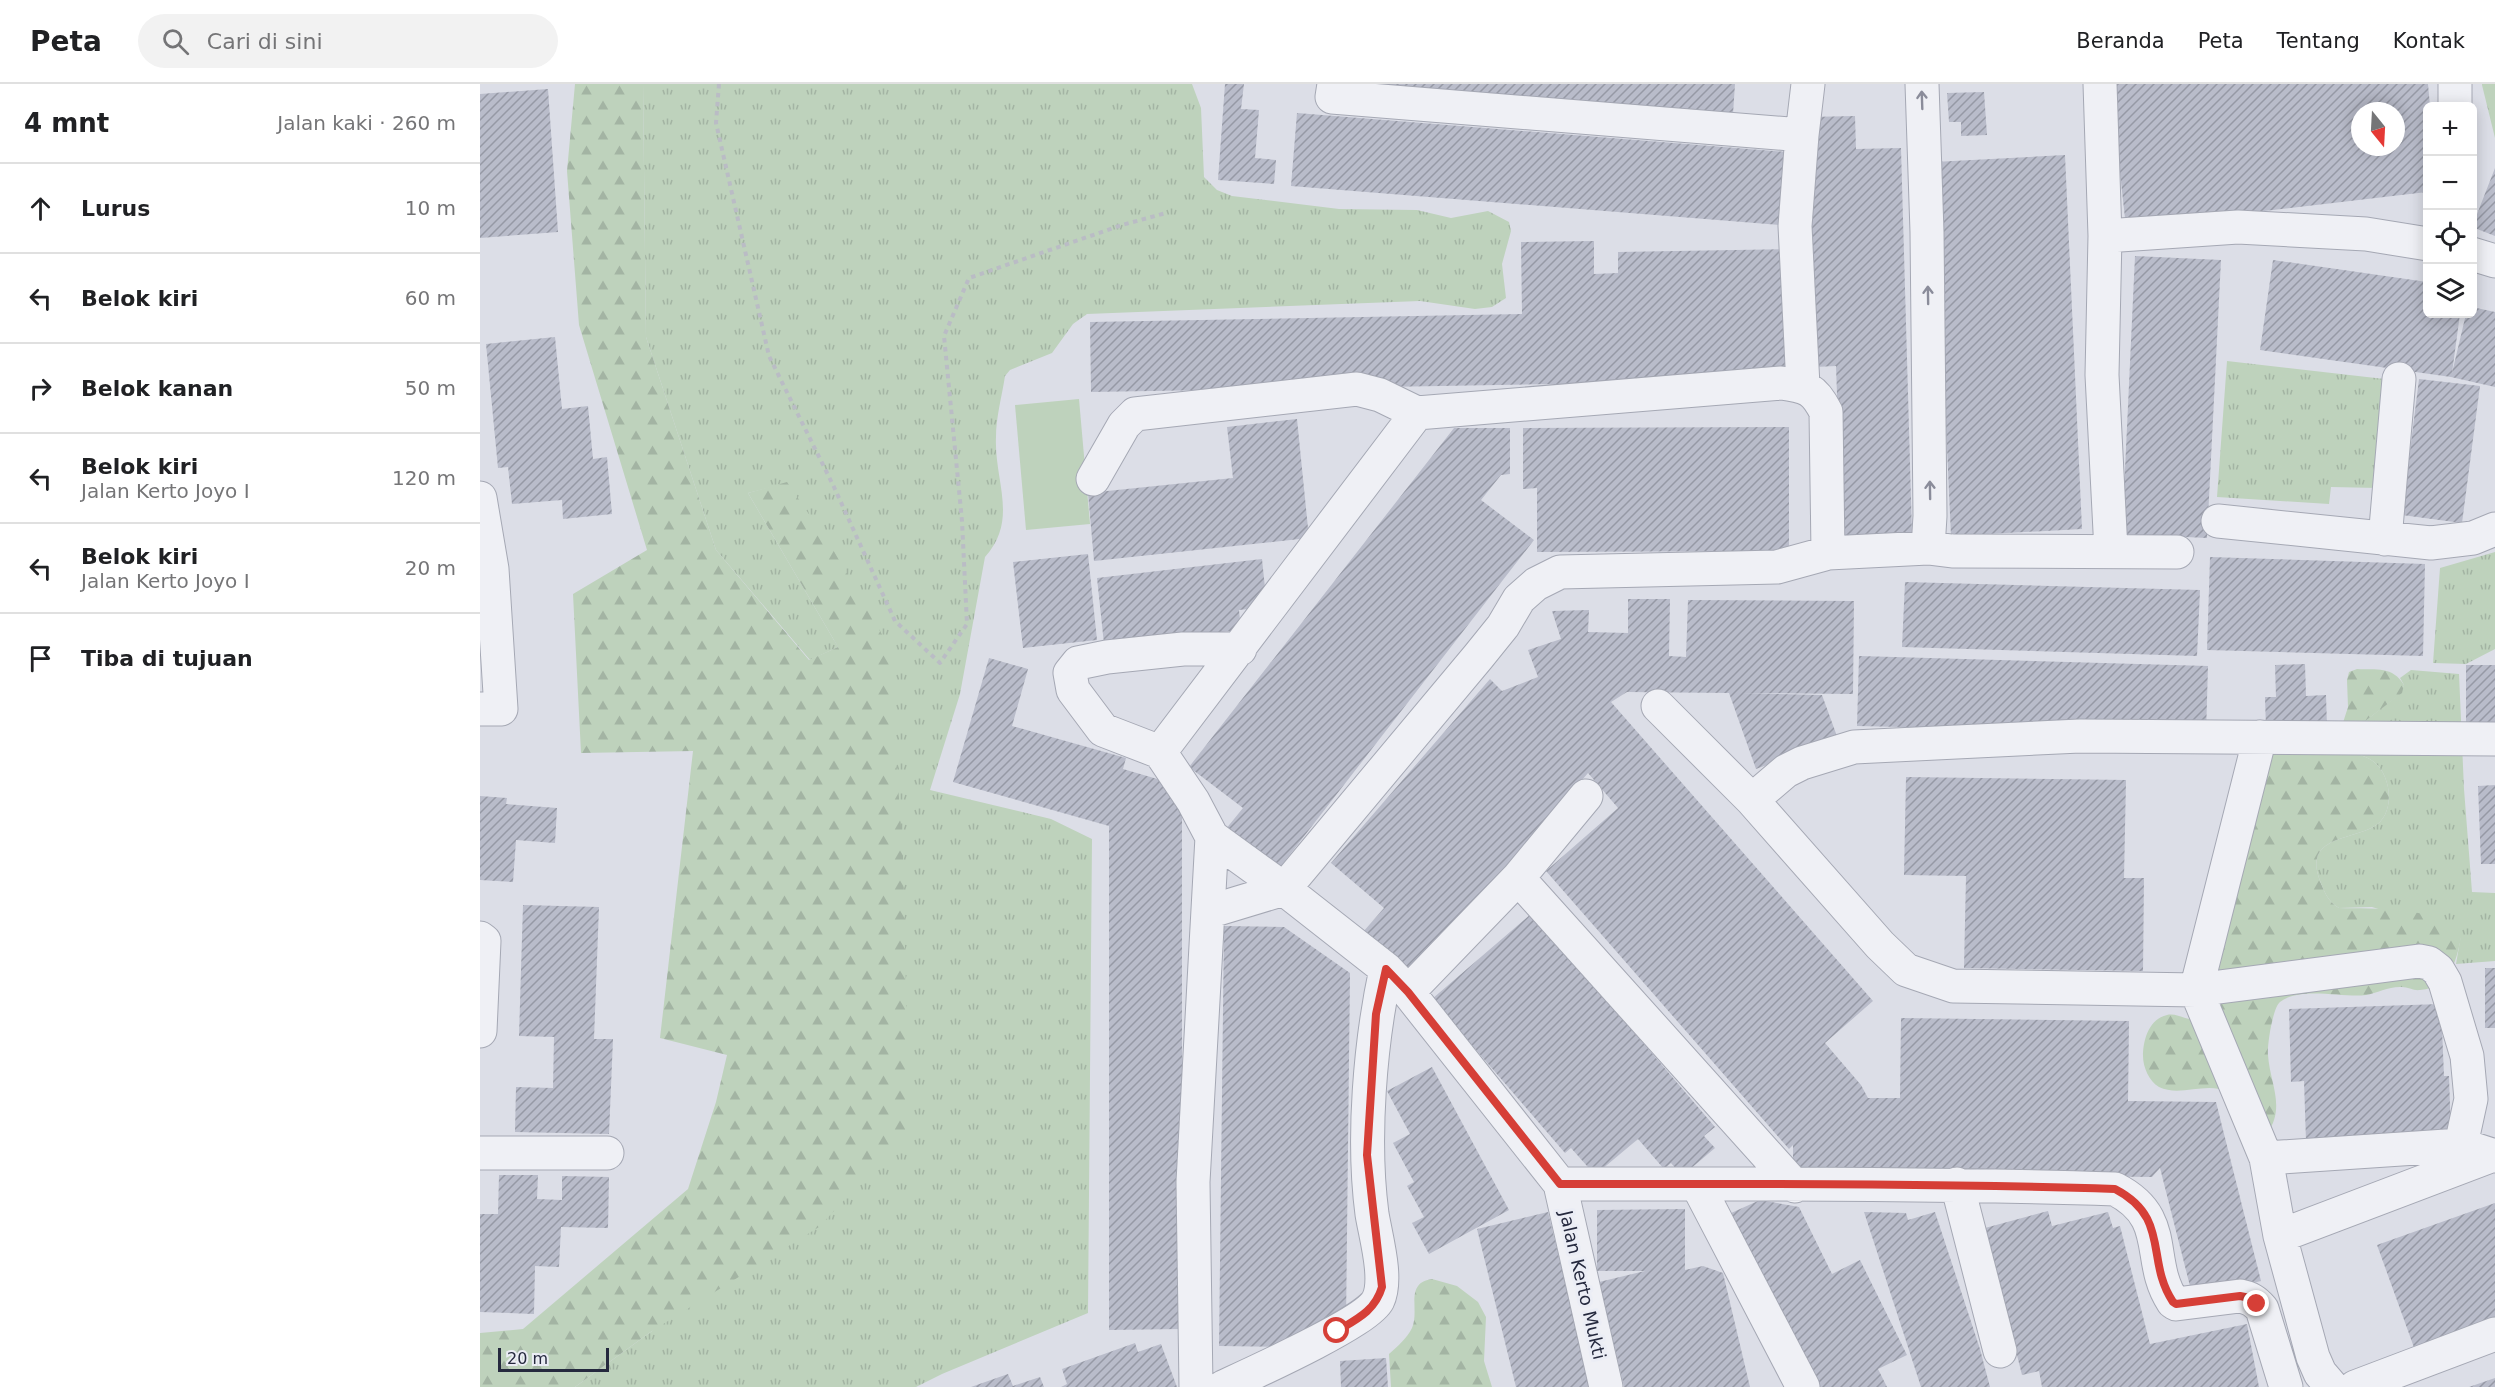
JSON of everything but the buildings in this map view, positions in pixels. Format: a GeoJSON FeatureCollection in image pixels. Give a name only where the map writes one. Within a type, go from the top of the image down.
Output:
{"type":"FeatureCollection","features":[{"type":"Feature","properties":{"kind":"street"},"geometry":{"type":"LineString","coordinates":[[1334,84],[1332,97],[1802,135]]}},
{"type":"Feature","properties":{"kind":"street"},"geometry":{"type":"LineString","coordinates":[[1803,386],[1795,226],[1808,84]]}},
{"type":"Feature","properties":{"kind":"street"},"geometry":{"type":"LineString","coordinates":[[1922,84],[1927,232],[1930,516],[1928,548]]}},
{"type":"Feature","properties":{"kind":"street"},"geometry":{"type":"LineString","coordinates":[[2100,84],[2105,236],[2102,375],[2112,551]]}},
{"type":"Feature","properties":{"kind":"street"},"geometry":{"type":"LineString","coordinates":[[2455,84],[2455,102]]}},
{"type":"Feature","properties":{"kind":"street"},"geometry":{"type":"LineString","coordinates":[[2105,236],[2238,228],[2366,234],[2423,243]]}},
{"type":"Feature","properties":{"kind":"street"},"geometry":{"type":"LineString","coordinates":[[2477,256],[2495,261]]}},
{"type":"Feature","properties":{"kind":"street"},"geometry":{"type":"LineString","coordinates":[[2385,539],[2399,379]]}},
{"type":"Feature","properties":{"kind":"street"},"geometry":{"type":"LineString","coordinates":[[1093,479],[1124,425],[1135,414],[1357,389],[1380,395],[1416,413],[1781,383],[1803,386],[1817,394],[1826,412],[1828,553]]}},
{"type":"Feature","properties":{"kind":"street"},"geometry":{"type":"LineString","coordinates":[[1160,752],[1416,413]]}},
{"type":"Feature","properties":{"kind":"street"},"geometry":{"type":"LineString","coordinates":[[480,498],[492,568],[501,709],[480,709]]}},
{"type":"Feature","properties":{"kind":"street"},"geometry":{"type":"LineString","coordinates":[[2218,521],[2431,543],[2474,538],[2495,529]]}},
{"type":"Feature","properties":{"kind":"street"},"geometry":{"type":"LineString","coordinates":[[1209,912],[1284,889],[1478,657],[1503,626],[1519,599],[1536,584],[1560,572],[1776,567],[1828,553],[1928,548],[1952,552],[2176,552]]}},
{"type":"Feature","properties":{"kind":"street"},"geometry":{"type":"LineString","coordinates":[[1240,649],[1183,649],[1107,657],[1078,663],[1071,673],[1073,690],[1103,730],[1160,752],[1193,801],[1212,837],[1284,889],[1397,980],[1560,1184],[1795,1186],[1957,1184],[2115,1189],[2131,1197],[2150,1222],[2170,1300],[2176,1304],[2240,1296],[2250,1298],[2262,1309],[2286,1387]]}},
{"type":"Feature","properties":{"kind":"street"},"geometry":{"type":"LineString","coordinates":[[1658,706],[1752,800],[1880,945],[1906,970],[1914,973],[1953,986],[2196,990],[2419,961],[2429,963],[2438,970],[2445,982],[2467,1056],[2470,1099],[2468,1119],[2461,1145]]}},
{"type":"Feature","properties":{"kind":"street"},"geometry":{"type":"LineString","coordinates":[[1752,800],[1786,771],[1854,747],[2080,736],[2495,739]]}},
{"type":"Feature","properties":{"kind":"street"},"geometry":{"type":"LineString","coordinates":[[2260,737],[2196,990],[2266,1158],[2280,1236],[2313,1357],[2320,1373],[2332,1387]]}},
{"type":"Feature","properties":{"kind":"street"},"geometry":{"type":"LineString","coordinates":[[1223,1387],[1270,1376],[1373,1308],[1378,1300],[1382,1276],[1372,1212],[1367,1155],[1376,1014],[1397,980],[1518,878],[1586,796]]}},
{"type":"Feature","properties":{"kind":"street"},"geometry":{"type":"LineString","coordinates":[[1196,1387],[1193,1182],[1212,837]]}},
{"type":"Feature","properties":{"kind":"street"},"geometry":{"type":"LineString","coordinates":[[1518,878],[1795,1186]]}},
{"type":"Feature","properties":{"kind":"street"},"geometry":{"type":"LineString","coordinates":[[480,938],[484,941],[480,1031]]}},
{"type":"Feature","properties":{"kind":"street"},"geometry":{"type":"LineString","coordinates":[[2266,1158],[2461,1145],[2494,1156]]}},
{"type":"Feature","properties":{"kind":"street"},"geometry":{"type":"LineString","coordinates":[[480,1153],[607,1153]]}},
{"type":"Feature","properties":{"kind":"street"},"geometry":{"type":"LineString","coordinates":[[2280,1236],[2494,1156]]}},
{"type":"Feature","properties":{"kind":"street","name":"Jalan Kerto Mukti"},"geometry":{"type":"LineString","coordinates":[[1560,1184],[1606,1387]]}},
{"type":"Feature","properties":{"kind":"street"},"geometry":{"type":"LineString","coordinates":[[1697,1184],[1803,1387]]}},
{"type":"Feature","properties":{"kind":"street"},"geometry":{"type":"LineString","coordinates":[[1957,1184],[2000,1351]]}},
{"type":"Feature","properties":{"kind":"street"},"geometry":{"type":"LineString","coordinates":[[2355,1387],[2495,1334]]}},
{"type":"Feature","properties":{"kind":"path"},"geometry":{"type":"LineString","coordinates":[[719,84],[716,123],[769,356],[834,487],[895,621],[939,663],[967,624],[962,521],[944,336],[969,278],[1122,225],[1166,213]]}},
{"type":"Feature","properties":{"kind":"green space"},"geometry":{"type":"Polygon","coordinates":[[[575,84],[643,84],[646,337],[716,550],[809,660],[838,647],[748,493],[787,482],[832,548],[888,645],[903,855],[909,1131],[819,1227],[652,1331],[575,1387],[480,1387],[480,1333],[523,1329],[688,1189],[716,1102],[727,1055],[660,1038],[693,751],[581,753],[573,594],[647,550],[579,325],[567,171],[575,84]]]}},
{"type":"Feature","properties":{"kind":"green space"},"geometry":{"type":"Polygon","coordinates":[[[643,84],[1192,84],[1201,108],[1204,177],[1217,190],[1232,196],[1339,209],[1417,210],[1451,218],[1488,211],[1509,222],[1511,231],[1502,264],[1506,298],[1492,307],[1475,309],[1420,301],[1087,314],[1073,324],[1052,353],[1010,370],[1005,376],[996,437],[1003,514],[1001,528],[995,543],[985,557],[960,694],[930,790],[1051,819],[1092,839],[1088,1313],[916,1387],[575,1387],[652,1331],[903,855],[787,483],[748,493],[838,647],[810,660],[716,550],[646,337],[643,84]]]}},
{"type":"Feature","properties":{"kind":"green space"},"geometry":{"type":"Polygon","coordinates":[[[2495,84],[2495,138],[2482,85],[2495,84]]]}},
{"type":"Feature","properties":{"kind":"green space"},"geometry":{"type":"Polygon","coordinates":[[[2227,361],[2393,380],[2378,488],[2331,487],[2329,504],[2217,497],[2227,361]]]}},
{"type":"Feature","properties":{"kind":"green space"},"geometry":{"type":"Polygon","coordinates":[[[1079,399],[1090,524],[1026,530],[1015,405],[1079,399]]]}},
{"type":"Feature","properties":{"kind":"green space"},"geometry":{"type":"Polygon","coordinates":[[[2495,552],[2495,649],[2466,664],[2433,663],[2440,568],[2495,552]]]}},
{"type":"Feature","properties":{"kind":"green space"},"geometry":{"type":"Polygon","coordinates":[[[2357,669],[2377,669],[2389,672],[2400,679],[2404,685],[2402,693],[2360,725],[2340,748],[2367,758],[2380,768],[2388,786],[2388,805],[2385,814],[2373,827],[2324,847],[2318,855],[2316,865],[2319,878],[2329,899],[2339,908],[2386,909],[2421,913],[2451,924],[2462,933],[2451,970],[2439,984],[2431,988],[2418,990],[2397,987],[2357,996],[2299,995],[2288,997],[2277,1005],[2268,1043],[2269,1066],[2276,1105],[2273,1124],[2267,1134],[2219,1089],[2173,1091],[2159,1087],[2147,1073],[2144,1065],[2144,1043],[2151,1026],[2161,1017],[2173,1015],[2193,1019],[2217,1015],[2223,999],[2207,947],[2257,758],[2340,732],[2348,707],[2349,672],[2357,669]]]}},
{"type":"Feature","properties":{"kind":"green space"},"geometry":{"type":"Polygon","coordinates":[[[2411,670],[2459,674],[2464,789],[2472,892],[2495,893],[2495,961],[2456,964],[2461,935],[2372,907],[2339,908],[2329,899],[2319,878],[2316,865],[2318,855],[2324,847],[2373,827],[2385,814],[2389,795],[2385,776],[2380,768],[2367,758],[2340,749],[2360,725],[2401,693],[2404,685],[2400,678],[2411,670]]]}},
{"type":"Feature","properties":{"kind":"green space"},"geometry":{"type":"Polygon","coordinates":[[[1432,1279],[1457,1286],[1478,1302],[1486,1317],[1484,1361],[1492,1387],[1391,1387],[1389,1354],[1405,1339],[1412,1328],[1415,1292],[1418,1286],[1432,1279]]]}},
{"type":"Feature","properties":{"kind":"route"},"geometry":{"type":"LineString","coordinates":[[1337,1331],[1373,1308],[1382,1287],[1367,1155],[1376,1014],[1386,969],[1408,992],[1560,1184],[1795,1186],[1931,1183],[2115,1189],[2131,1197],[2150,1222],[2170,1300],[2176,1304],[2240,1296],[2250,1298],[2257,1304]]}}]}
